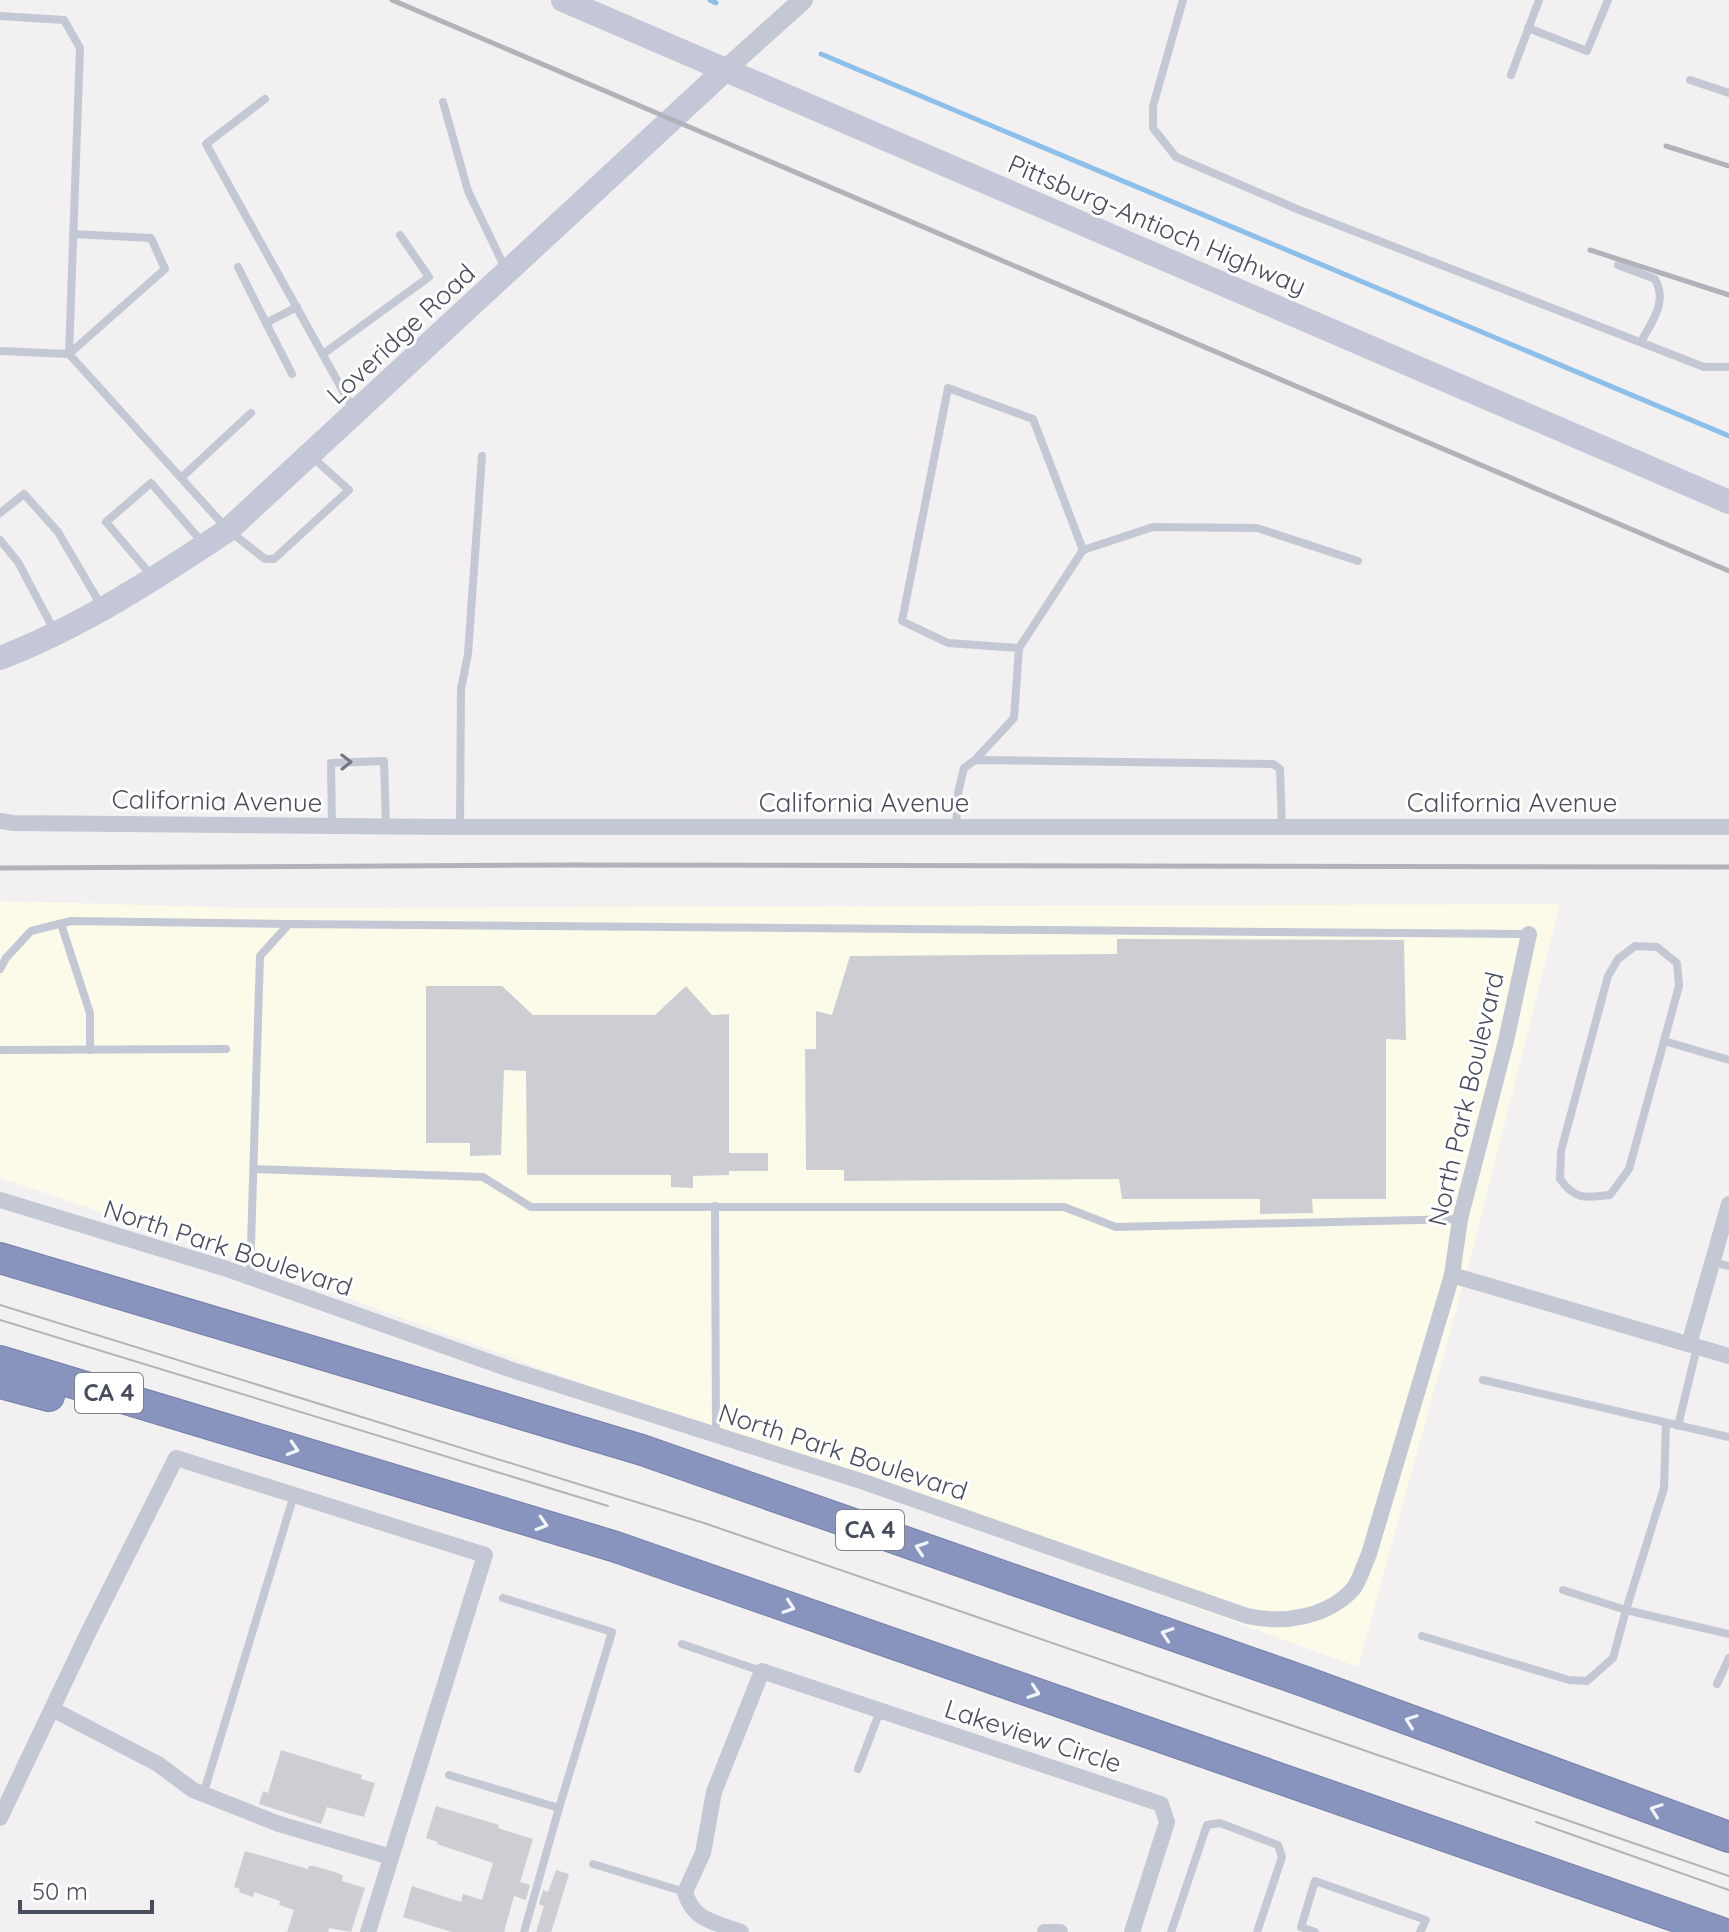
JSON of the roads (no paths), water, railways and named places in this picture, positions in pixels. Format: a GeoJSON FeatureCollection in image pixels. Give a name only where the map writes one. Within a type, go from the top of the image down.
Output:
{"type":"FeatureCollection","features":[{"type":"Feature","properties":{"kind":"highway","name":"CA 4"},"geometry":{"type":"LineString","coordinates":[[0,1258],[642,1450],[1291,1677],[1729,1837]]}},
{"type":"Feature","properties":{"kind":"highway","name":"CA 4"},"geometry":{"type":"LineString","coordinates":[[0,1361],[616,1547],[1720,1932]]}},
{"type":"Feature","properties":{"kind":"highway"},"geometry":{"type":"LineString","coordinates":[[0,1383],[159,1425],[219,1426]]}},
{"type":"Feature","properties":{"kind":"main road","name":"Pittsburg-Antioch Highway"},"geometry":{"type":"LineString","coordinates":[[563,0],[1729,502]]}},
{"type":"Feature","properties":{"kind":"main road","name":"Loveridge Road"},"geometry":{"type":"LineString","coordinates":[[0,658],[40,643],[154,578],[228,530],[725,70]]}},
{"type":"Feature","properties":{"kind":"street","name":"Loveridge Road"},"geometry":{"type":"LineString","coordinates":[[725,70],[796,2]]}},
{"type":"Feature","properties":{"kind":"street","name":"California Avenue"},"geometry":{"type":"LineString","coordinates":[[0,821],[460,827],[1729,827]]}},
{"type":"Feature","properties":{"kind":"street","name":"North Park Boulevard"},"geometry":{"type":"LineString","coordinates":[[0,1200],[250,1277],[509,1369],[864,1482],[1247,1616],[1268,1621],[1300,1618],[1339,1601],[1354,1587],[1364,1565],[1452,1275],[1460,1219],[1506,1041],[1529,934]]}},
{"type":"Feature","properties":{"kind":"street"},"geometry":{"type":"LineString","coordinates":[[1693,1346],[1729,1204]]}},
{"type":"Feature","properties":{"kind":"street"},"geometry":{"type":"LineString","coordinates":[[1452,1275],[1729,1356]]}},
{"type":"Feature","properties":{"kind":"street"},"geometry":{"type":"LineString","coordinates":[[0,1818],[176,1458],[485,1555],[368,1932]]}},
{"type":"Feature","properties":{"kind":"street"},"geometry":{"type":"LineString","coordinates":[[741,1932],[699,1917],[689,1908],[685,1892],[703,1853],[714,1792],[762,1671]]}},
{"type":"Feature","properties":{"kind":"street","name":"Lakeview Circle"},"geometry":{"type":"LineString","coordinates":[[762,1671],[1161,1804],[1167,1822],[1132,1932]]}},
{"type":"Feature","properties":{"kind":"street"},"geometry":{"type":"LineString","coordinates":[[52,1709],[158,1764],[203,1795],[279,1824],[391,1857]]}},
{"type":"Feature","properties":{"kind":"street"},"geometry":{"type":"LineString","coordinates":[[1045,1932],[1060,1932]]}},
{"type":"Feature","properties":{"kind":"lane"},"geometry":{"type":"LineString","coordinates":[[1183,0],[1153,106],[1153,128],[1176,157],[1297,209],[1704,367],[1729,367]]}},
{"type":"Feature","properties":{"kind":"lane"},"geometry":{"type":"LineString","coordinates":[[1511,75],[1539,0]]}},
{"type":"Feature","properties":{"kind":"lane"},"geometry":{"type":"LineString","coordinates":[[1528,28],[1587,51],[1608,0]]}},
{"type":"Feature","properties":{"kind":"lane"},"geometry":{"type":"LineString","coordinates":[[0,16],[64,20],[80,48],[69,354],[228,530],[265,559],[270,560],[348,492],[348,488],[310,455]]}},
{"type":"Feature","properties":{"kind":"lane"},"geometry":{"type":"LineString","coordinates":[[1690,80],[1729,93]]}},
{"type":"Feature","properties":{"kind":"lane"},"geometry":{"type":"LineString","coordinates":[[265,99],[206,144],[356,413]]}},
{"type":"Feature","properties":{"kind":"lane"},"geometry":{"type":"LineString","coordinates":[[443,102],[468,191],[507,273]]}},
{"type":"Feature","properties":{"kind":"lane"},"geometry":{"type":"LineString","coordinates":[[0,351],[69,354],[165,269],[151,238],[73,234]]}},
{"type":"Feature","properties":{"kind":"lane"},"geometry":{"type":"LineString","coordinates":[[323,354],[429,277],[400,235]]}},
{"type":"Feature","properties":{"kind":"lane"},"geometry":{"type":"LineString","coordinates":[[1618,265],[1655,279],[1660,287],[1662,302],[1641,342]]}},
{"type":"Feature","properties":{"kind":"lane"},"geometry":{"type":"LineString","coordinates":[[238,267],[292,374]]}},
{"type":"Feature","properties":{"kind":"lane"},"geometry":{"type":"LineString","coordinates":[[266,323],[297,307]]}},
{"type":"Feature","properties":{"kind":"lane"},"geometry":{"type":"LineString","coordinates":[[1019,648],[948,643],[902,621],[948,388],[1033,419],[1083,550]]}},
{"type":"Feature","properties":{"kind":"lane"},"geometry":{"type":"LineString","coordinates":[[181,478],[251,413]]}},
{"type":"Feature","properties":{"kind":"lane"},"geometry":{"type":"LineString","coordinates":[[460,827],[461,689],[468,654],[482,456]]}},
{"type":"Feature","properties":{"kind":"lane"},"geometry":{"type":"LineString","coordinates":[[154,578],[106,522],[151,483],[205,546]]}},
{"type":"Feature","properties":{"kind":"lane"},"geometry":{"type":"LineString","coordinates":[[0,513],[24,494],[58,532],[103,607]]}},
{"type":"Feature","properties":{"kind":"lane"},"geometry":{"type":"LineString","coordinates":[[956,827],[958,793],[964,768],[1014,718],[1019,648],[1083,550],[1153,527],[1257,528],[1358,561]]}},
{"type":"Feature","properties":{"kind":"lane"},"geometry":{"type":"LineString","coordinates":[[0,540],[18,562],[56,633]]}},
{"type":"Feature","properties":{"kind":"lane"},"geometry":{"type":"LineString","coordinates":[[975,760],[1273,764],[1280,769],[1282,827]]}},
{"type":"Feature","properties":{"kind":"lane"},"geometry":{"type":"LineString","coordinates":[[332,826],[331,763],[384,761],[386,826]]}},
{"type":"Feature","properties":{"kind":"lane"},"geometry":{"type":"LineString","coordinates":[[0,969],[31,931],[71,921],[1529,934]]}},
{"type":"Feature","properties":{"kind":"lane"},"geometry":{"type":"LineString","coordinates":[[61,924],[90,1013],[90,1050]]}},
{"type":"Feature","properties":{"kind":"lane"},"geometry":{"type":"LineString","coordinates":[[250,1277],[260,956],[289,924]]}},
{"type":"Feature","properties":{"kind":"lane"},"geometry":{"type":"LineString","coordinates":[[1635,946],[1657,947],[1677,963],[1679,986],[1664,1041],[1629,1169],[1610,1195],[1588,1198],[1570,1193],[1560,1179],[1561,1151],[1608,976],[1618,959],[1635,946]]}},
{"type":"Feature","properties":{"kind":"lane"},"geometry":{"type":"LineString","coordinates":[[1664,1041],[1729,1060]]}},
{"type":"Feature","properties":{"kind":"lane"},"geometry":{"type":"LineString","coordinates":[[0,1050],[226,1049]]}},
{"type":"Feature","properties":{"kind":"lane"},"geometry":{"type":"LineString","coordinates":[[254,1169],[483,1177],[531,1207],[1064,1207],[1116,1227],[1460,1219]]}},
{"type":"Feature","properties":{"kind":"lane"},"geometry":{"type":"LineString","coordinates":[[715,1206],[716,1436]]}},
{"type":"Feature","properties":{"kind":"lane"},"geometry":{"type":"LineString","coordinates":[[1712,1262],[1729,1266]]}},
{"type":"Feature","properties":{"kind":"lane"},"geometry":{"type":"LineString","coordinates":[[1678,1426],[1693,1346]]}},
{"type":"Feature","properties":{"kind":"lane"},"geometry":{"type":"LineString","coordinates":[[1483,1380],[1729,1437]]}},
{"type":"Feature","properties":{"kind":"lane"},"geometry":{"type":"LineString","coordinates":[[1422,1636],[1569,1680],[1587,1681],[1613,1658],[1664,1488],[1666,1423]]}},
{"type":"Feature","properties":{"kind":"lane"},"geometry":{"type":"LineString","coordinates":[[203,1795],[294,1495]]}},
{"type":"Feature","properties":{"kind":"lane"},"geometry":{"type":"LineString","coordinates":[[1563,1590],[1626,1610],[1729,1634]]}},
{"type":"Feature","properties":{"kind":"lane"},"geometry":{"type":"LineString","coordinates":[[503,1598],[612,1632],[524,1932]]}},
{"type":"Feature","properties":{"kind":"lane","name":"Lakeview Circle"},"geometry":{"type":"LineString","coordinates":[[682,1644],[762,1671]]}},
{"type":"Feature","properties":{"kind":"lane"},"geometry":{"type":"LineString","coordinates":[[1717,1684],[1729,1658]]}},
{"type":"Feature","properties":{"kind":"lane"},"geometry":{"type":"LineString","coordinates":[[858,1769],[880,1710]]}},
{"type":"Feature","properties":{"kind":"lane"},"geometry":{"type":"LineString","coordinates":[[449,1775],[559,1808]]}},
{"type":"Feature","properties":{"kind":"lane"},"geometry":{"type":"LineString","coordinates":[[1171,1932],[1207,1825],[1212,1823],[1220,1823],[1278,1845],[1281,1850],[1282,1857],[1257,1932]]}},
{"type":"Feature","properties":{"kind":"lane"},"geometry":{"type":"LineString","coordinates":[[593,1864],[685,1892]]}},
{"type":"Feature","properties":{"kind":"lane"},"geometry":{"type":"LineString","coordinates":[[1315,1932],[1301,1927],[1315,1881],[1426,1920],[1420,1932]]}},
{"type":"Feature","properties":{"kind":"waterway"},"geometry":{"type":"LineString","coordinates":[[710,0],[716,3]]}},
{"type":"Feature","properties":{"kind":"waterway"},"geometry":{"type":"LineString","coordinates":[[821,54],[1729,436]]}},
{"type":"Feature","properties":{"kind":"tram line"},"geometry":{"type":"LineString","coordinates":[[0,1305],[704,1523],[1729,1876]]}},
{"type":"Feature","properties":{"kind":"tram line"},"geometry":{"type":"LineString","coordinates":[[0,1320],[608,1506]]}},
{"type":"Feature","properties":{"kind":"tram line"},"geometry":{"type":"LineString","coordinates":[[1536,1822],[1729,1890]]}},
{"type":"Feature","properties":{"kind":"railway"},"geometry":{"type":"LineString","coordinates":[[392,0],[1729,571]]}},
{"type":"Feature","properties":{"kind":"railway"},"geometry":{"type":"LineString","coordinates":[[1666,146],[1729,166]]}},
{"type":"Feature","properties":{"kind":"railway"},"geometry":{"type":"LineString","coordinates":[[1590,250],[1729,295]]}},
{"type":"Feature","properties":{"kind":"railway"},"geometry":{"type":"LineString","coordinates":[[0,868],[570,865],[1729,867]]}}]}
